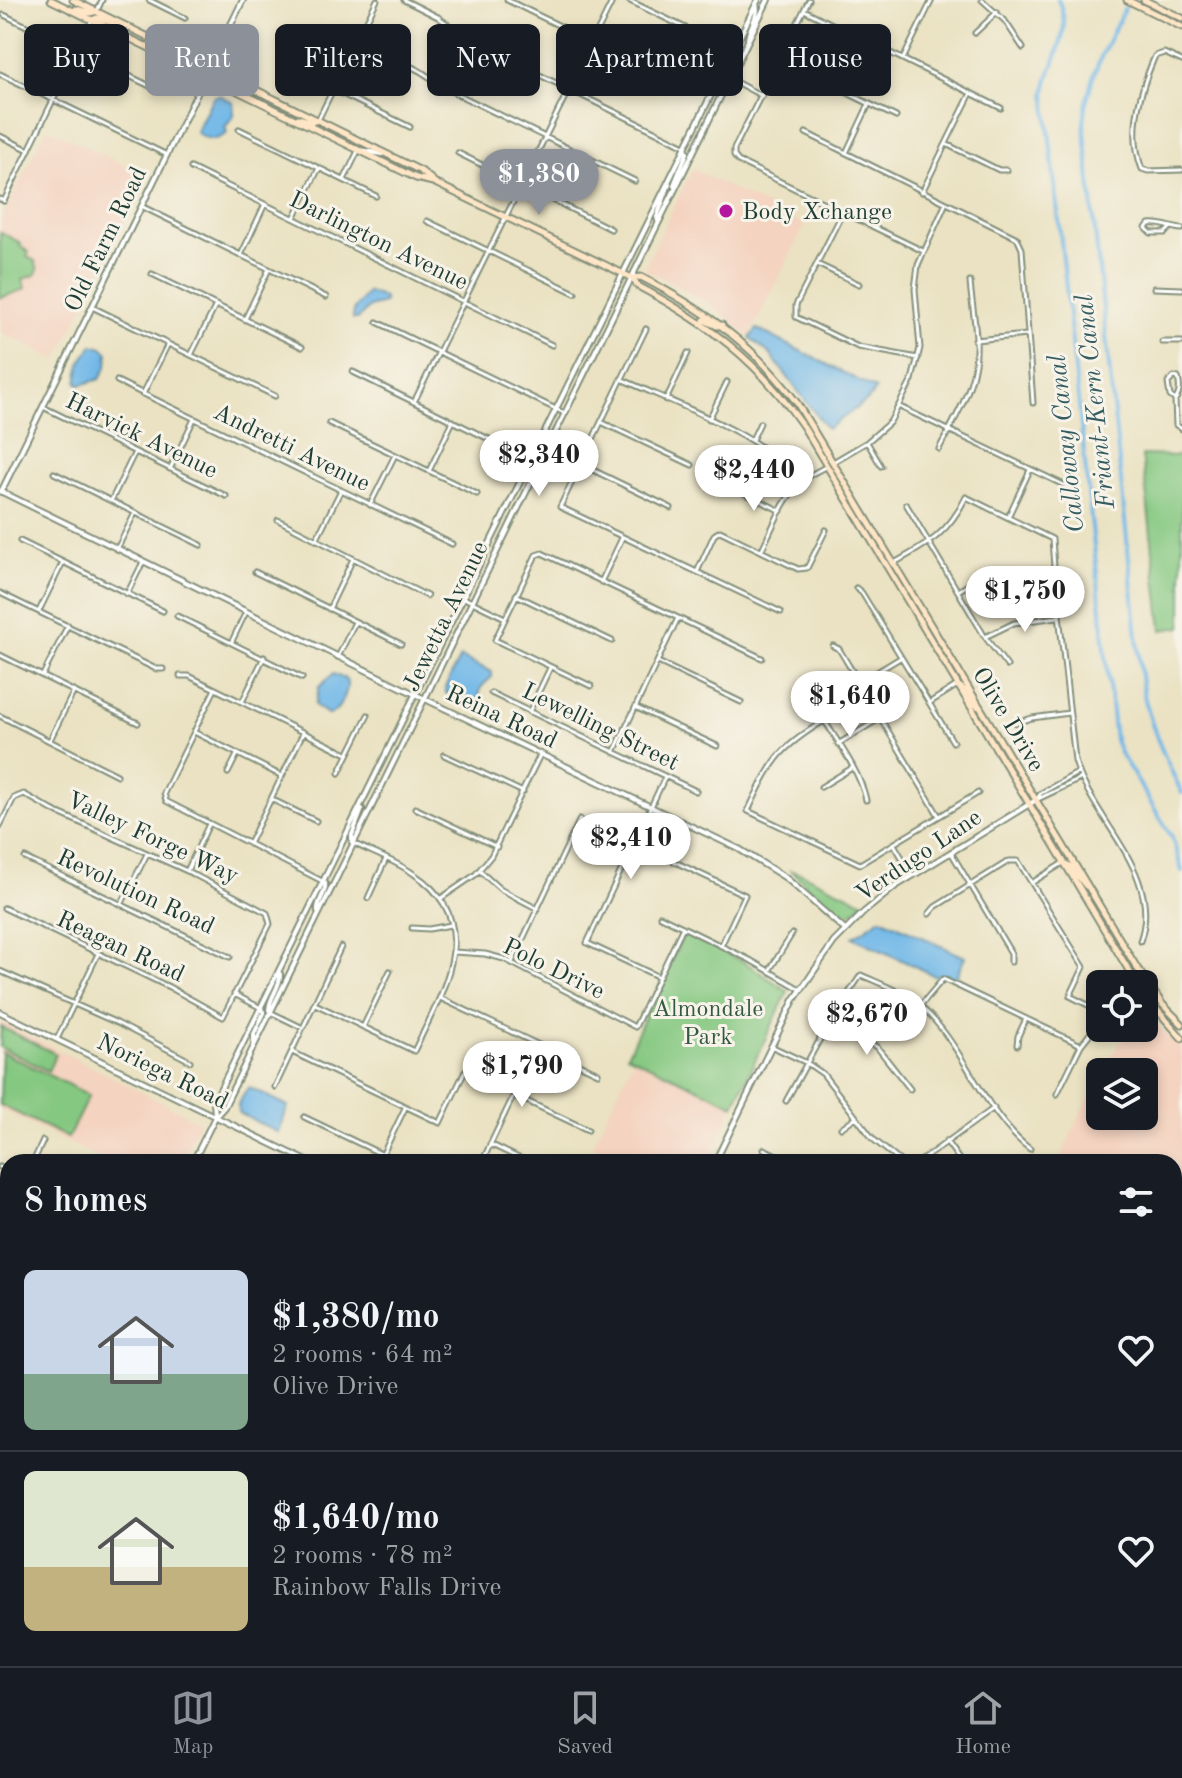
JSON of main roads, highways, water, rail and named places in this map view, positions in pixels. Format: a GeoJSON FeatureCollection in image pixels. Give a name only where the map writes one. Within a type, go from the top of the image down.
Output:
{"type":"FeatureCollection","features":[{"type":"Feature","properties":{"kind":"main road","name":"Olive Drive"},"geometry":{"type":"LineString","coordinates":[[73,0],[421,171],[433,182]]}},
{"type":"Feature","properties":{"kind":"main road"},"geometry":{"type":"LineString","coordinates":[[1127,0],[1182,27]]}},
{"type":"Feature","properties":{"kind":"main road"},"geometry":{"type":"LineString","coordinates":[[1144,0],[1182,18]]}},
{"type":"Feature","properties":{"kind":"main road","name":"Olive Drive"},"geometry":{"type":"LineString","coordinates":[[53,1],[416,178],[433,182],[632,278],[638,286],[681,309],[724,338],[768,380],[810,438],[1128,970]]}},
{"type":"Feature","properties":{"kind":"main road"},"geometry":{"type":"LineString","coordinates":[[53,1],[90,13],[97,11]]}},
{"type":"Feature","properties":{"kind":"main road"},"geometry":{"type":"LineString","coordinates":[[92,20],[97,18],[133,29]]}},
{"type":"Feature","properties":{"kind":"main road"},"geometry":{"type":"LineString","coordinates":[[282,113],[312,122],[318,120]]}},
{"type":"Feature","properties":{"kind":"main road","name":"Olive Drive"},"geometry":{"type":"LineString","coordinates":[[632,278],[641,277],[682,298],[722,325],[764,363],[795,401],[1144,980],[1182,1024]]}},
{"type":"Feature","properties":{"kind":"main road"},"geometry":{"type":"LineString","coordinates":[[681,309],[717,326],[722,325]]}},
{"type":"Feature","properties":{"kind":"main road"},"geometry":{"type":"LineString","coordinates":[[768,380],[774,380],[795,401]]}},
{"type":"Feature","properties":{"kind":"main road"},"geometry":{"type":"LineString","coordinates":[[810,438],[833,462]]}},
{"type":"Feature","properties":{"kind":"main road"},"geometry":{"type":"LineString","coordinates":[[827,466],[833,468],[850,491]]}},
{"type":"Feature","properties":{"kind":"main road"},"geometry":{"type":"LineString","coordinates":[[870,538],[893,563]]}},
{"type":"Feature","properties":{"kind":"main road"},"geometry":{"type":"LineString","coordinates":[[957,686],[963,688],[980,708]]}},
{"type":"Feature","properties":{"kind":"main road"},"geometry":{"type":"LineString","coordinates":[[1063,863],[1070,866],[1089,890]]}},
{"type":"Feature","properties":{"kind":"main road"},"geometry":{"type":"LineString","coordinates":[[1158,1011],[1182,1038]]}},
{"type":"Feature","properties":{"kind":"water"},"geometry":{"type":"Polygon","coordinates":[[[221,96],[233,102],[234,116],[225,127],[227,133],[215,139],[196,132],[213,97],[221,96]]]}},
{"type":"Feature","properties":{"kind":"water"},"geometry":{"type":"Polygon","coordinates":[[[368,292],[384,298],[384,303],[369,307],[358,319],[353,319],[354,310],[368,292]]]}},
{"type":"Feature","properties":{"kind":"water"},"geometry":{"type":"Polygon","coordinates":[[[757,329],[876,389],[868,400],[827,429],[770,354],[750,338],[757,329]]]}},
{"type":"Feature","properties":{"kind":"water"},"geometry":{"type":"Polygon","coordinates":[[[93,345],[108,353],[107,366],[100,379],[80,385],[77,382],[81,362],[93,345]]]}},
{"type":"Feature","properties":{"kind":"water"},"geometry":{"type":"Polygon","coordinates":[[[460,657],[492,672],[492,677],[481,688],[478,706],[446,693],[445,688],[460,657]]]}},
{"type":"Feature","properties":{"kind":"water"},"geometry":{"type":"Polygon","coordinates":[[[333,674],[346,679],[347,689],[340,704],[329,715],[315,705],[319,687],[333,674]]]}},
{"type":"Feature","properties":{"kind":"water"},"geometry":{"type":"Polygon","coordinates":[[[881,918],[965,957],[955,979],[946,974],[935,976],[853,937],[881,918]]]}},
{"type":"Feature","properties":{"kind":"water"},"geometry":{"type":"Polygon","coordinates":[[[250,1088],[288,1106],[279,1133],[239,1113],[238,1104],[250,1088]]]}},
{"type":"Feature","properties":{"kind":"waterway","name":"Calloway Canal"},"geometry":{"type":"LineString","coordinates":[[1058,0],[1064,24],[1045,93],[1115,740],[1172,837],[1182,871]]}},
{"type":"Feature","properties":{"kind":"waterway","name":"Friant-Kern Canal"},"geometry":{"type":"LineString","coordinates":[[1125,8],[1093,77],[1084,123],[1142,685],[1158,740],[1182,793]]}},
{"type":"Feature","properties":{"kind":"place","name":"Body Xchange"},"geometry":{"type":"Point","coordinates":[726,211]}},
{"type":"Feature","properties":{"kind":"park label","name":"Almondale Park"},"geometry":{"type":"Point","coordinates":[708,1022]}}]}
